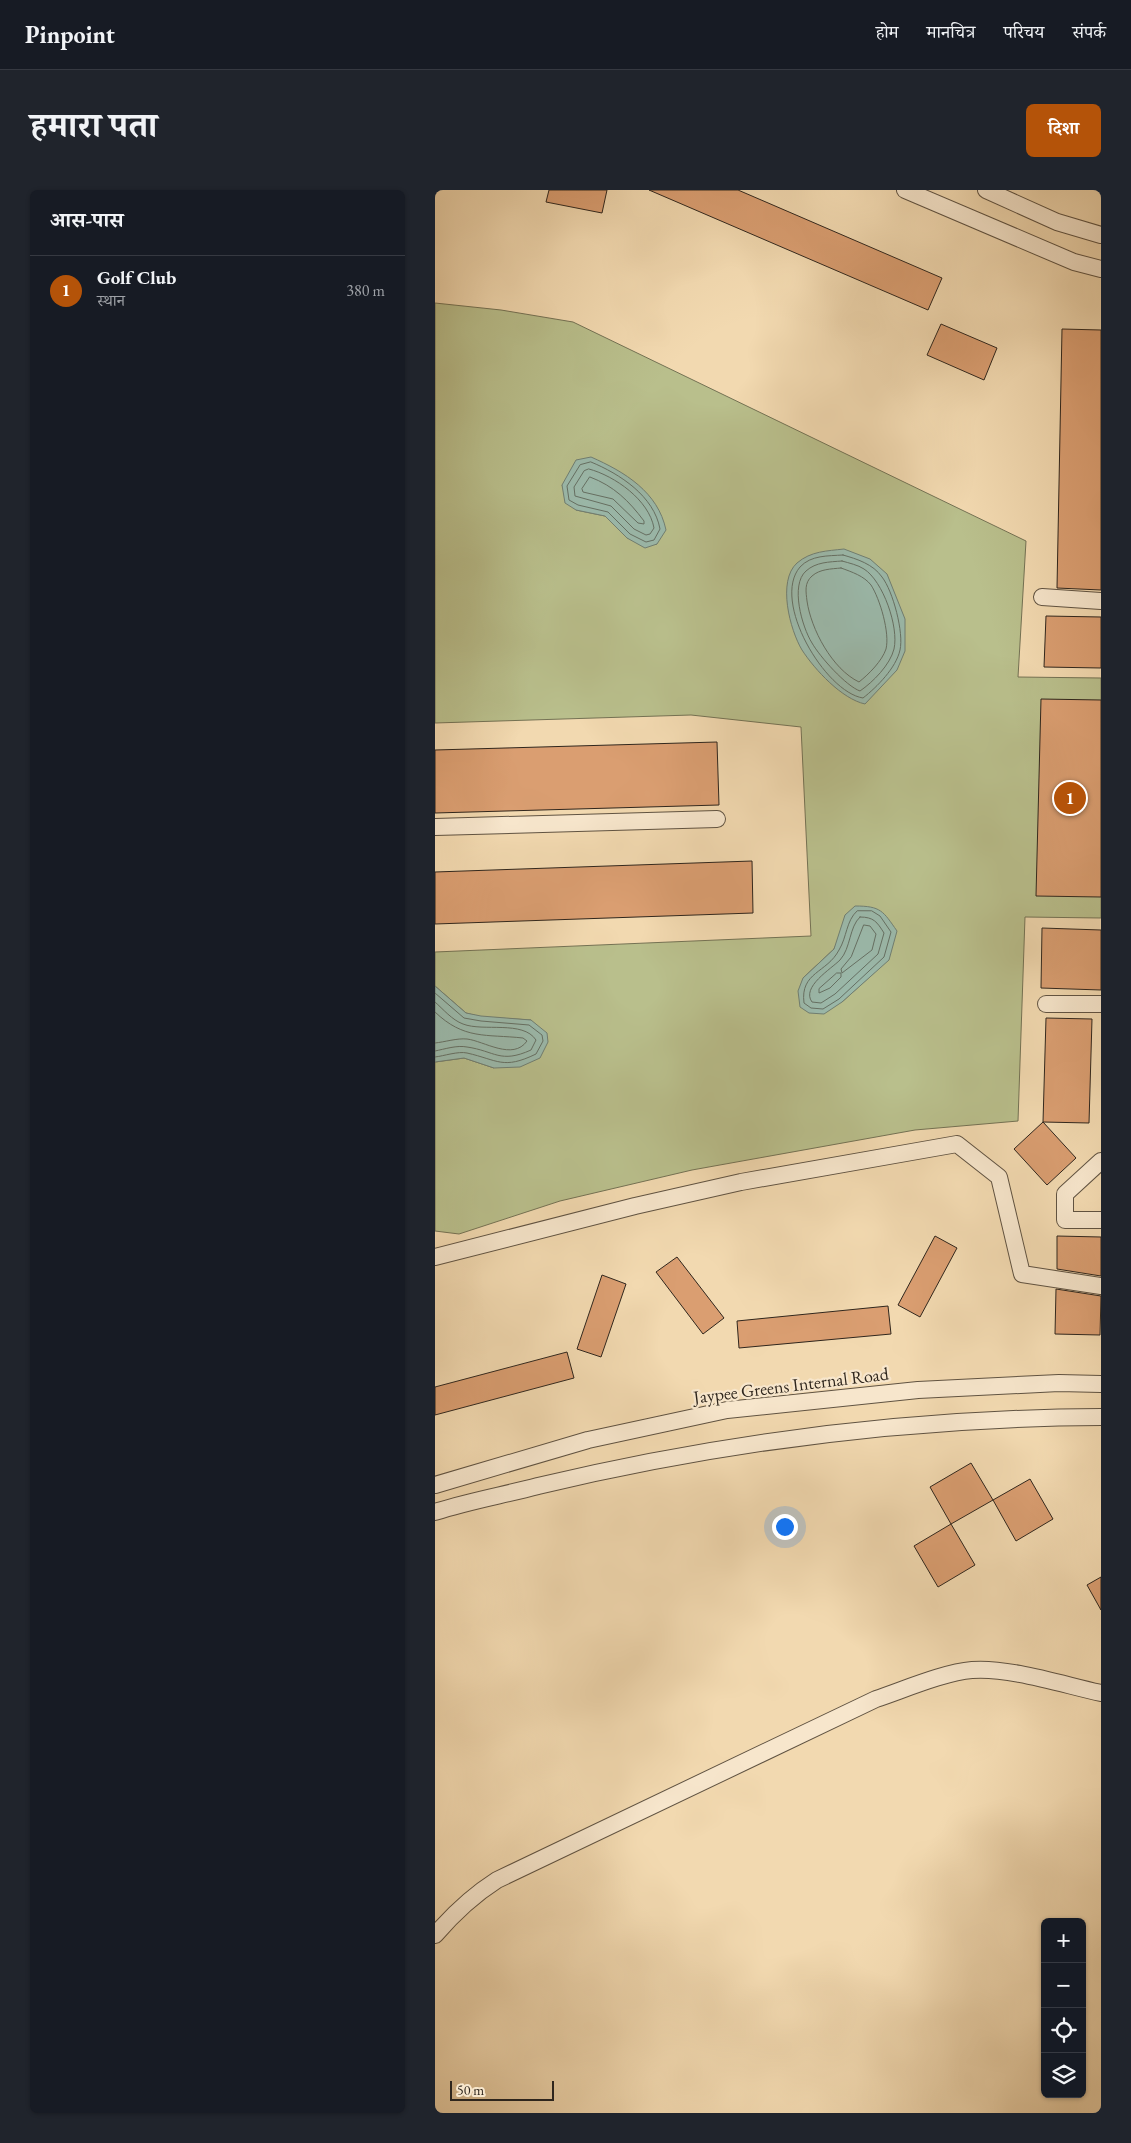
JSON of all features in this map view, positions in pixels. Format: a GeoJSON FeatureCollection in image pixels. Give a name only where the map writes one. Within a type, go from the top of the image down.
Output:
{"type":"FeatureCollection","features":[{"type":"Feature","properties":{"kind":"street"},"geometry":{"type":"LineString","coordinates":[[905,190],[932,196],[1074,262],[1101,269]]}},
{"type":"Feature","properties":{"kind":"street"},"geometry":{"type":"LineString","coordinates":[[986,190],[1057,222],[1101,235]]}},
{"type":"Feature","properties":{"kind":"street"},"geometry":{"type":"LineString","coordinates":[[1042,597],[1101,601]]}},
{"type":"Feature","properties":{"kind":"street"},"geometry":{"type":"LineString","coordinates":[[435,827],[717,818]]}},
{"type":"Feature","properties":{"kind":"street"},"geometry":{"type":"LineString","coordinates":[[1046,1004],[1101,1004]]}},
{"type":"Feature","properties":{"kind":"street"},"geometry":{"type":"LineString","coordinates":[[435,1257],[635,1206],[741,1182],[957,1144],[999,1177],[1022,1274],[1101,1286]]}},
{"type":"Feature","properties":{"kind":"street"},"geometry":{"type":"LineString","coordinates":[[1101,1161],[1065,1194],[1065,1220],[1101,1220]]}},
{"type":"Feature","properties":{"kind":"street","name":"Jaypee Greens Internal Road"},"geometry":{"type":"LineString","coordinates":[[435,1485],[588,1440],[727,1410],[918,1390],[1101,1384]]}},
{"type":"Feature","properties":{"kind":"street"},"geometry":{"type":"LineString","coordinates":[[435,1512],[585,1475],[729,1447],[885,1428],[1016,1418],[1101,1418]]}},
{"type":"Feature","properties":{"kind":"street"},"geometry":{"type":"LineString","coordinates":[[435,1935],[473,1895],[497,1880],[876,1699],[925,1682],[972,1670],[1010,1673],[1101,1693]]}},
{"type":"Feature","properties":{"kind":"green space"},"geometry":{"type":"Polygon","coordinates":[[[435,303],[501,310],[573,322],[1026,541],[1018,677],[1101,678],[1101,918],[1025,917],[1018,1121],[915,1130],[692,1170],[560,1201],[459,1234],[435,1231],[435,1062],[464,1058],[494,1068],[531,1020],[481,1017],[466,1013],[435,986],[435,952],[811,936],[801,727],[691,715],[435,723],[435,303]],[[562,485],[576,510],[605,516],[627,538],[657,544],[562,485]],[[840,936],[834,949],[803,978],[842,1002],[875,972],[840,936]]]}},
{"type":"Feature","properties":{"kind":"water"},"geometry":{"type":"Polygon","coordinates":[[[591,457],[616,469],[648,494],[662,517],[666,530],[657,544],[645,548],[627,538],[605,516],[576,510],[565,503],[562,485],[576,460],[591,457]]]}},
{"type":"Feature","properties":{"kind":"water"},"geometry":{"type":"Polygon","coordinates":[[[844,549],[870,559],[887,574],[905,619],[905,651],[897,670],[865,704],[838,690],[807,658],[793,631],[787,606],[788,581],[791,571],[797,563],[814,554],[844,549]]]}},
{"type":"Feature","properties":{"kind":"water"},"geometry":{"type":"Polygon","coordinates":[[[855,906],[871,907],[881,911],[897,931],[889,960],[842,1002],[824,1014],[809,1013],[800,1007],[798,991],[803,978],[834,949],[845,915],[855,906]]]}},
{"type":"Feature","properties":{"kind":"water"},"geometry":{"type":"Polygon","coordinates":[[[435,986],[466,1013],[531,1020],[547,1033],[548,1042],[540,1058],[520,1067],[494,1068],[464,1058],[435,1062],[435,986]]]}},
{"type":"Feature","properties":{"kind":"building"},"geometry":{"type":"Polygon","coordinates":[[[549,190],[607,190],[602,213],[546,202],[549,190]]]}},
{"type":"Feature","properties":{"kind":"building"},"geometry":{"type":"Polygon","coordinates":[[[649,190],[738,190],[942,278],[928,310],[649,190]]]}},
{"type":"Feature","properties":{"kind":"building"},"geometry":{"type":"Polygon","coordinates":[[[941,324],[997,348],[984,380],[927,355],[941,324]]]}},
{"type":"Feature","properties":{"kind":"building"},"geometry":{"type":"Polygon","coordinates":[[[1062,329],[1101,330],[1101,590],[1057,588],[1062,329]]]}},
{"type":"Feature","properties":{"kind":"building"},"geometry":{"type":"Polygon","coordinates":[[[1046,616],[1101,617],[1101,668],[1044,667],[1046,616]]]}},
{"type":"Feature","properties":{"kind":"building"},"geometry":{"type":"Polygon","coordinates":[[[1041,699],[1101,700],[1101,897],[1036,896],[1041,699]]]}},
{"type":"Feature","properties":{"kind":"building"},"geometry":{"type":"Polygon","coordinates":[[[717,742],[719,805],[435,813],[435,750],[717,742]]]}},
{"type":"Feature","properties":{"kind":"building"},"geometry":{"type":"Polygon","coordinates":[[[752,861],[753,913],[435,924],[435,872],[752,861]]]}},
{"type":"Feature","properties":{"kind":"building"},"geometry":{"type":"Polygon","coordinates":[[[1042,928],[1101,930],[1101,990],[1041,988],[1042,928]]]}},
{"type":"Feature","properties":{"kind":"building"},"geometry":{"type":"Polygon","coordinates":[[[1046,1018],[1092,1019],[1089,1123],[1043,1122],[1046,1018]]]}},
{"type":"Feature","properties":{"kind":"building"},"geometry":{"type":"Polygon","coordinates":[[[1043,1122],[1076,1158],[1047,1185],[1014,1149],[1043,1122]]]}},
{"type":"Feature","properties":{"kind":"building"},"geometry":{"type":"Polygon","coordinates":[[[935,1236],[957,1248],[920,1317],[898,1305],[935,1236]]]}},
{"type":"Feature","properties":{"kind":"building"},"geometry":{"type":"Polygon","coordinates":[[[1057,1236],[1101,1237],[1101,1276],[1057,1269],[1057,1236]]]}},
{"type":"Feature","properties":{"kind":"building"},"geometry":{"type":"Polygon","coordinates":[[[677,1257],[724,1318],[703,1334],[656,1272],[677,1257]]]}},
{"type":"Feature","properties":{"kind":"building"},"geometry":{"type":"Polygon","coordinates":[[[602,1275],[626,1284],[601,1357],[577,1349],[602,1275]]]}},
{"type":"Feature","properties":{"kind":"building"},"geometry":{"type":"Polygon","coordinates":[[[1056,1289],[1101,1296],[1100,1335],[1055,1334],[1056,1289]]]}},
{"type":"Feature","properties":{"kind":"building"},"geometry":{"type":"Polygon","coordinates":[[[888,1306],[891,1334],[739,1348],[737,1321],[888,1306]]]}},
{"type":"Feature","properties":{"kind":"building"},"geometry":{"type":"Polygon","coordinates":[[[567,1352],[574,1378],[435,1415],[435,1387],[567,1352]]]}},
{"type":"Feature","properties":{"kind":"building"},"geometry":{"type":"Polygon","coordinates":[[[971,1463],[993,1500],[951,1524],[930,1487],[971,1463]]]}},
{"type":"Feature","properties":{"kind":"building"},"geometry":{"type":"Polygon","coordinates":[[[1030,1479],[1053,1519],[1016,1541],[993,1500],[1030,1479]]]}},
{"type":"Feature","properties":{"kind":"building"},"geometry":{"type":"Polygon","coordinates":[[[951,1524],[975,1565],[938,1587],[914,1546],[951,1524]]]}},
{"type":"Feature","properties":{"kind":"building"},"geometry":{"type":"Polygon","coordinates":[[[1101,1577],[1101,1610],[1087,1585],[1101,1577]]]}},
{"type":"Feature","properties":{"kind":"place","name":"Golf Club"},"geometry":{"type":"Point","coordinates":[1070,798]}}]}
